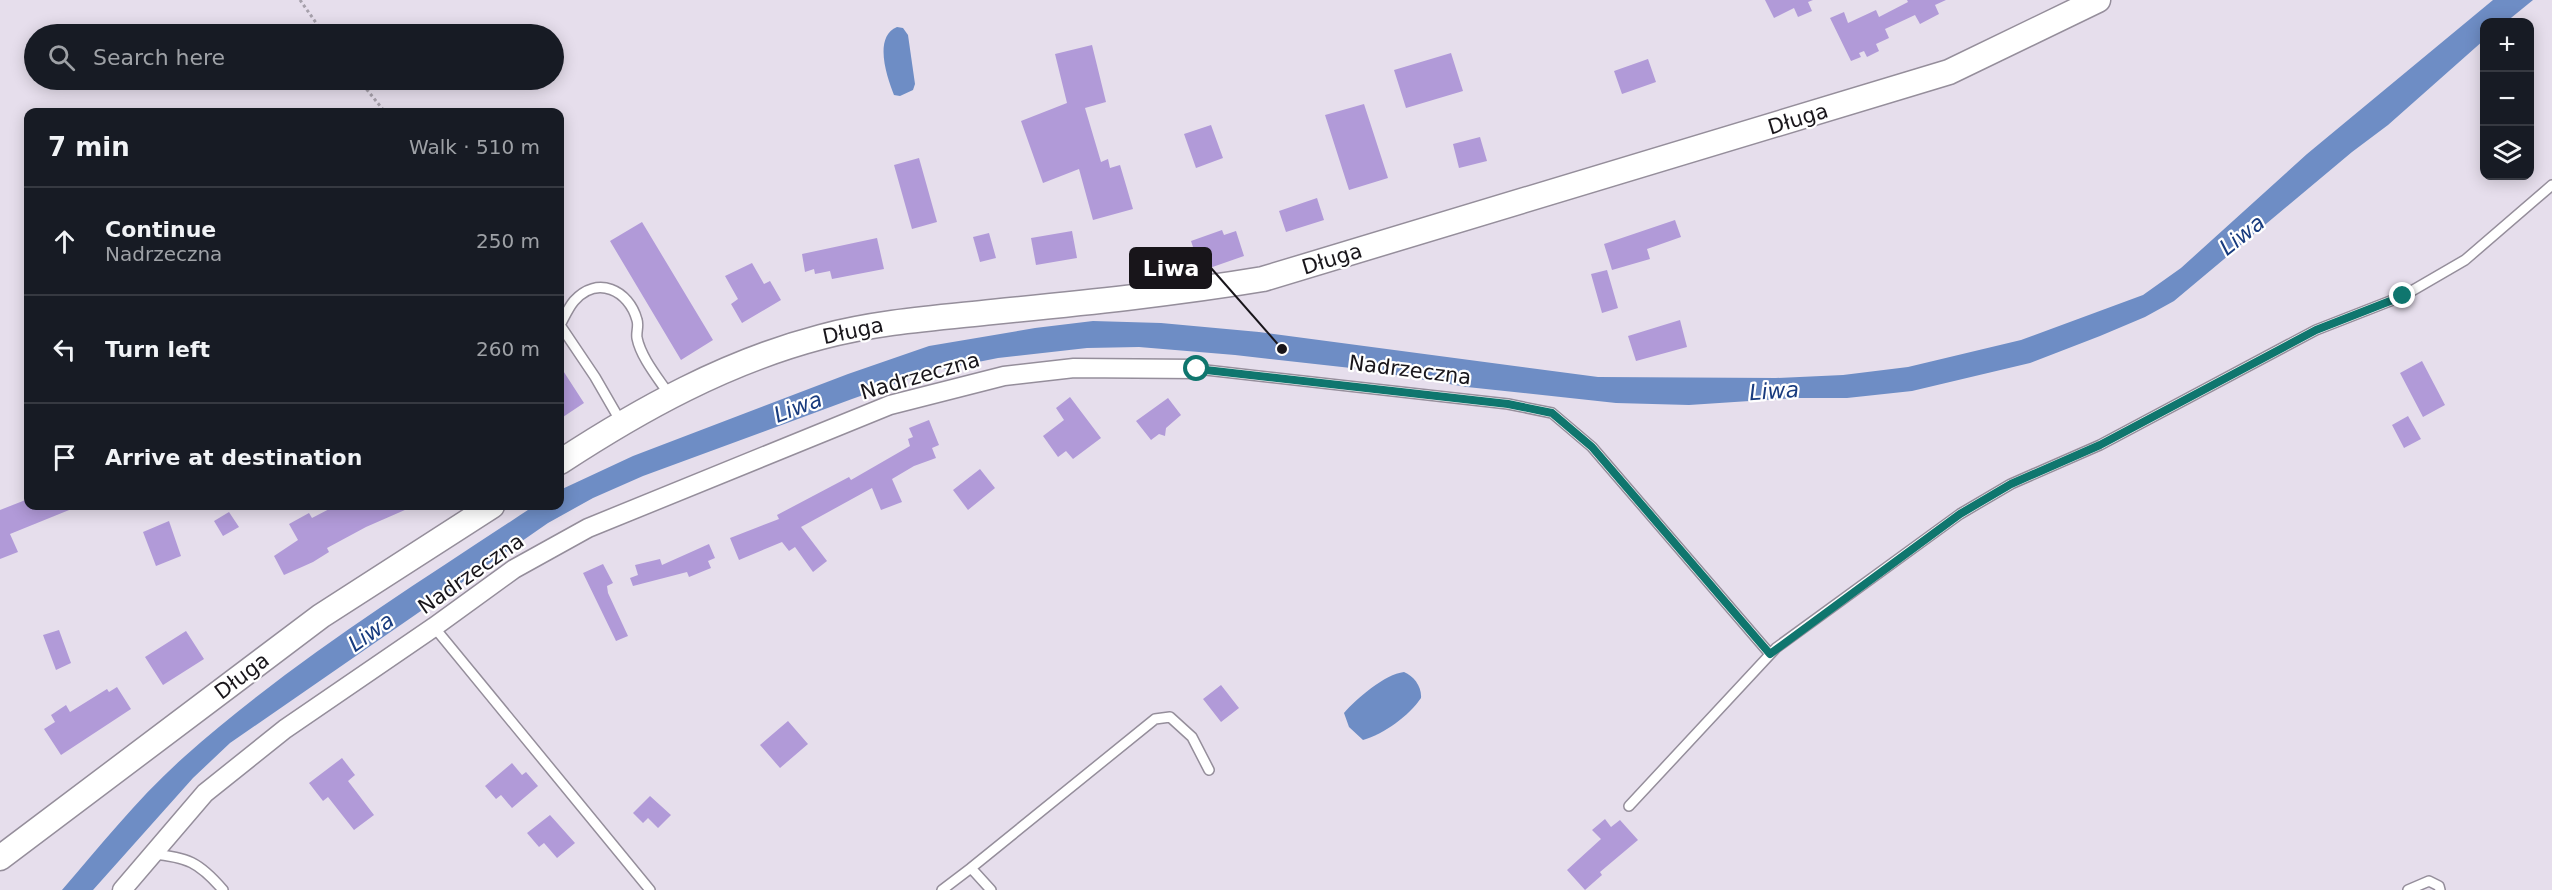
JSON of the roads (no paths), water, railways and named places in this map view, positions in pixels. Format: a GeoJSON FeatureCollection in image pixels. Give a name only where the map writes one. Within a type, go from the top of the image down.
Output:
{"type":"FeatureCollection","features":[{"type":"Feature","properties":{"kind":"street","name":"Długa"},"geometry":{"type":"LineString","coordinates":[[564,459],[621,422],[670,396],[779,349],[879,324],[1179,293],[1263,279],[1949,72],[2098,0]]}},
{"type":"Feature","properties":{"kind":"street","name":"Nadrzeczna"},"geometry":{"type":"LineString","coordinates":[[122,890],[205,794],[276,736],[434,627],[514,568],[588,528],[890,405],[1004,375],[1074,368],[1197,369]]}},
{"type":"Feature","properties":{"kind":"street","name":"Długa"},"geometry":{"type":"LineString","coordinates":[[0,858],[321,616],[486,510]]}},
{"type":"Feature","properties":{"kind":"lane"},"geometry":{"type":"LineString","coordinates":[[1629,806],[1770,654],[1883,568],[1970,508],[2011,484],[2100,445],[2316,330],[2403,296],[2465,260],[2552,185]]}},
{"type":"Feature","properties":{"kind":"lane"},"geometry":{"type":"LineString","coordinates":[[564,318],[573,302],[587,290],[609,287],[618,291],[633,308],[638,323],[637,338],[670,396]]}},
{"type":"Feature","properties":{"kind":"lane"},"geometry":{"type":"LineString","coordinates":[[564,331],[595,377],[621,422]]}},
{"type":"Feature","properties":{"kind":"lane","name":"Nadrzeczna"},"geometry":{"type":"LineString","coordinates":[[1197,369],[1508,404],[1552,413],[1592,447],[1770,654]]}},
{"type":"Feature","properties":{"kind":"lane"},"geometry":{"type":"LineString","coordinates":[[434,627],[650,890]]}},
{"type":"Feature","properties":{"kind":"lane"},"geometry":{"type":"LineString","coordinates":[[942,890],[1155,719],[1170,717],[1192,737],[1209,770]]}},
{"type":"Feature","properties":{"kind":"lane"},"geometry":{"type":"LineString","coordinates":[[152,854],[181,857],[195,864],[223,890]]}},
{"type":"Feature","properties":{"kind":"lane"},"geometry":{"type":"LineString","coordinates":[[971,868],[991,890]]}},
{"type":"Feature","properties":{"kind":"lane"},"geometry":{"type":"LineString","coordinates":[[2408,890],[2429,881],[2439,886],[2440,890]]}},
{"type":"Feature","properties":{"kind":"water"},"geometry":{"type":"Polygon","coordinates":[[[2493,0],[2533,0],[2511,18],[2480,18],[2480,44],[2388,125],[2352,152],[2174,301],[2145,317],[2030,363],[1912,391],[1847,398],[1796,398],[1689,405],[1616,403],[1467,387],[1360,369],[1235,355],[1139,347],[1087,348],[998,358],[928,372],[852,399],[643,476],[593,498],[548,523],[230,743],[193,778],[93,890],[62,890],[151,788],[225,722],[355,625],[528,510],[564,510],[564,488],[633,456],[848,374],[929,346],[1035,328],[1093,321],[1161,323],[1259,332],[1598,377],[1776,378],[1843,375],[1908,367],[2021,340],[2143,295],[2181,268],[2307,154],[2493,0]]]}},
{"type":"Feature","properties":{"kind":"water"},"geometry":{"type":"Polygon","coordinates":[[[897,27],[903,28],[908,35],[915,84],[913,90],[900,96],[894,95],[884,58],[885,39],[897,27]]]}},
{"type":"Feature","properties":{"kind":"water"},"geometry":{"type":"Polygon","coordinates":[[[1404,672],[1417,682],[1421,698],[1395,724],[1363,740],[1349,727],[1344,713],[1363,694],[1380,682],[1404,672]]]}},
{"type":"Feature","properties":{"kind":"place","name":"Liwa"},"geometry":{"type":"Point","coordinates":[1282,349]}}]}
